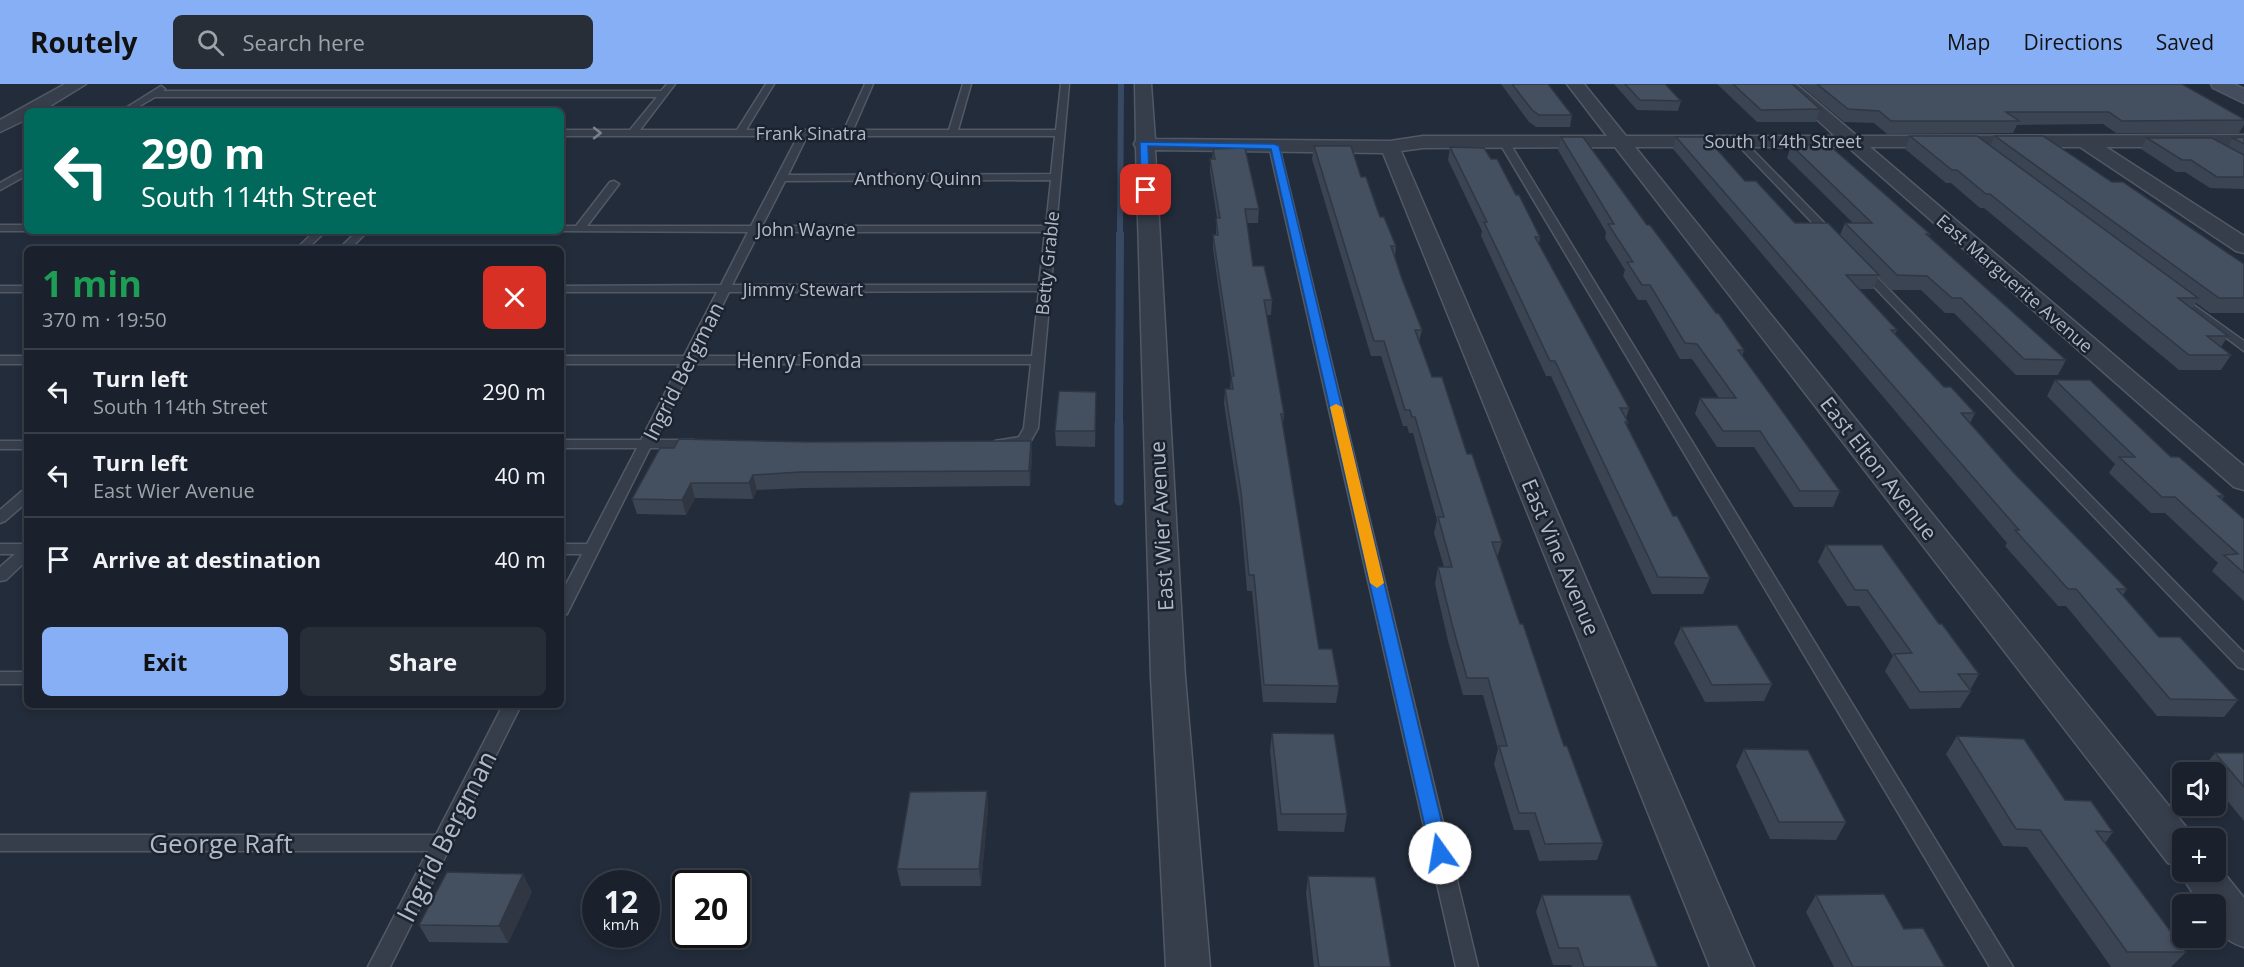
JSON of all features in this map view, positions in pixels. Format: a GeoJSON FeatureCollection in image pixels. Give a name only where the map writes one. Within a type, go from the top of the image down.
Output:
{"type":"FeatureCollection","features":[{"type":"Feature","properties":{"kind":"main road"},"geometry":{"type":"LineString","coordinates":[[2230,86],[2244,97]]}},
{"type":"Feature","properties":{"kind":"street"},"geometry":{"type":"LineString","coordinates":[[34,108],[78,84]]}},
{"type":"Feature","properties":{"kind":"street","name":"East Wier Avenue"},"geometry":{"type":"LineString","coordinates":[[1143,84],[1143,144],[1168,677],[1188,967]]}},
{"type":"Feature","properties":{"kind":"street","name":"East Elton Avenue"},"geometry":{"type":"LineString","coordinates":[[1575,84],[2172,838]]}},
{"type":"Feature","properties":{"kind":"street","name":"East Marguerite Avenue"},"geometry":{"type":"LineString","coordinates":[[1786,84],[2244,481]]}},
{"type":"Feature","properties":{"kind":"street"},"geometry":{"type":"LineString","coordinates":[[0,127],[24,113]]}},
{"type":"Feature","properties":{"kind":"street"},"geometry":{"type":"LineString","coordinates":[[2084,141],[2244,246]]}},
{"type":"Feature","properties":{"kind":"street","name":"South 114th Street"},"geometry":{"type":"LineString","coordinates":[[1143,144],[1390,147],[1423,142],[2244,141]]}},
{"type":"Feature","properties":{"kind":"street","name":"East Vine Avenue"},"geometry":{"type":"LineString","coordinates":[[1390,147],[1732,967]]}},
{"type":"Feature","properties":{"kind":"street"},"geometry":{"type":"LineString","coordinates":[[2207,882],[2244,929]]}},
{"type":"Feature","properties":{"kind":"lane"},"geometry":{"type":"LineString","coordinates":[[130,108],[170,84]]}},
{"type":"Feature","properties":{"kind":"lane"},"geometry":{"type":"LineString","coordinates":[[633,133],[671,84]]}},
{"type":"Feature","properties":{"kind":"lane"},"geometry":{"type":"LineString","coordinates":[[740,133],[770,84]]}},
{"type":"Feature","properties":{"kind":"lane"},"geometry":{"type":"LineString","coordinates":[[847,133],[869,84]]}},
{"type":"Feature","properties":{"kind":"lane"},"geometry":{"type":"LineString","coordinates":[[953,133],[967,84]]}},
{"type":"Feature","properties":{"kind":"lane","name":"Betty Grable"},"geometry":{"type":"LineString","coordinates":[[990,444],[1024,441],[1031,428],[1065,84]]}},
{"type":"Feature","properties":{"kind":"lane"},"geometry":{"type":"LineString","coordinates":[[153,94],[663,94]]}},
{"type":"Feature","properties":{"kind":"lane","name":"Frank Sinatra"},"geometry":{"type":"LineString","coordinates":[[564,133],[1060,133]]}},
{"type":"Feature","properties":{"kind":"lane","name":"Ingrid Bergman"},"geometry":{"type":"LineString","coordinates":[[564,604],[804,133]]}},
{"type":"Feature","properties":{"kind":"lane"},"geometry":{"type":"LineString","coordinates":[[1739,141],[2244,663]]}},
{"type":"Feature","properties":{"kind":"lane"},"geometry":{"type":"LineString","coordinates":[[1970,141],[1989,155]]}},
{"type":"Feature","properties":{"kind":"lane"},"geometry":{"type":"LineString","coordinates":[[2202,141],[2219,151]]}},
{"type":"Feature","properties":{"kind":"lane"},"geometry":{"type":"LineString","coordinates":[[1504,142],[2002,967]]}},
{"type":"Feature","properties":{"kind":"lane"},"geometry":{"type":"LineString","coordinates":[[1274,146],[1467,967]]}},
{"type":"Feature","properties":{"kind":"lane"},"geometry":{"type":"LineString","coordinates":[[0,187],[24,173]]}},
{"type":"Feature","properties":{"kind":"lane","name":"Anthony Quinn"},"geometry":{"type":"LineString","coordinates":[[781,178],[1056,177]]}},
{"type":"Feature","properties":{"kind":"lane"},"geometry":{"type":"LineString","coordinates":[[579,229],[614,184]]}},
{"type":"Feature","properties":{"kind":"lane"},"geometry":{"type":"LineString","coordinates":[[0,228],[24,228]]}},
{"type":"Feature","properties":{"kind":"lane","name":"John Wayne"},"geometry":{"type":"LineString","coordinates":[[564,229],[1051,229]]}},
{"type":"Feature","properties":{"kind":"lane"},"geometry":{"type":"LineString","coordinates":[[304,246],[318,234]]}},
{"type":"Feature","properties":{"kind":"lane"},"geometry":{"type":"LineString","coordinates":[[347,246],[360,234]]}},
{"type":"Feature","properties":{"kind":"lane","name":"Jimmy Stewart"},"geometry":{"type":"LineString","coordinates":[[564,289],[1045,288]]}},
{"type":"Feature","properties":{"kind":"lane"},"geometry":{"type":"LineString","coordinates":[[0,289],[24,289]]}},
{"type":"Feature","properties":{"kind":"lane"},"geometry":{"type":"LineString","coordinates":[[2168,290],[2244,346]]}},
{"type":"Feature","properties":{"kind":"lane"},"geometry":{"type":"LineString","coordinates":[[0,360],[24,360]]}},
{"type":"Feature","properties":{"kind":"lane","name":"Henry Fonda"},"geometry":{"type":"LineString","coordinates":[[564,360],[1038,360]]}},
{"type":"Feature","properties":{"kind":"lane"},"geometry":{"type":"LineString","coordinates":[[564,444],[705,444]]}},
{"type":"Feature","properties":{"kind":"lane"},"geometry":{"type":"LineString","coordinates":[[0,445],[24,445]]}},
{"type":"Feature","properties":{"kind":"lane"},"geometry":{"type":"LineString","coordinates":[[0,518],[24,497]]}},
{"type":"Feature","properties":{"kind":"lane"},"geometry":{"type":"LineString","coordinates":[[0,549],[24,550]]}},
{"type":"Feature","properties":{"kind":"lane"},"geometry":{"type":"LineString","coordinates":[[564,549],[592,549]]}},
{"type":"Feature","properties":{"kind":"lane"},"geometry":{"type":"LineString","coordinates":[[0,576],[24,553]]}},
{"type":"Feature","properties":{"kind":"lane"},"geometry":{"type":"LineString","coordinates":[[0,678],[24,678]]}},
{"type":"Feature","properties":{"kind":"lane","name":"Ingrid Bergman"},"geometry":{"type":"LineString","coordinates":[[379,967],[510,708]]}},
{"type":"Feature","properties":{"kind":"lane","name":"George Raft"},"geometry":{"type":"LineString","coordinates":[[0,843],[442,843]]}},
{"type":"Feature","properties":{"kind":"building"},"geometry":{"type":"Polygon","coordinates":[[[1512,84],[1548,84],[1572,115],[1539,115],[1532,110],[1512,84]]]}},
{"type":"Feature","properties":{"kind":"building"},"geometry":{"type":"Polygon","coordinates":[[[1625,84],[1665,84],[1681,101],[1640,100],[1625,84]]]}},
{"type":"Feature","properties":{"kind":"building"},"geometry":{"type":"Polygon","coordinates":[[[1733,84],[1792,84],[1820,109],[1761,110],[1733,84]]]}},
{"type":"Feature","properties":{"kind":"building"},"geometry":{"type":"Polygon","coordinates":[[[1817,84],[2182,84],[2244,120],[2122,121],[2109,112],[2006,112],[2019,121],[1891,121],[1879,111],[1848,109],[1817,84]]]}},
{"type":"Feature","properties":{"kind":"building"},"geometry":{"type":"Polygon","coordinates":[[[1910,136],[1977,136],[2198,298],[2178,298],[2228,336],[2207,336],[2231,355],[2189,355],[1990,194],[1986,194],[1957,170],[1952,170],[1910,136]]]}},
{"type":"Feature","properties":{"kind":"building"},"geometry":{"type":"Polygon","coordinates":[[[1995,136],[2043,136],[2112,182],[2123,182],[2244,264],[2244,298],[2219,298],[1995,136]]]}},
{"type":"Feature","properties":{"kind":"building"},"geometry":{"type":"Polygon","coordinates":[[[1561,137],[1583,137],[1647,225],[1650,225],[1719,314],[1744,350],[1738,350],[1840,491],[1800,491],[1760,431],[1723,431],[1700,398],[1736,398],[1697,344],[1685,343],[1650,285],[1642,285],[1627,262],[1633,262],[1608,224],[1614,224],[1561,137]]]}},
{"type":"Feature","properties":{"kind":"building"},"geometry":{"type":"Polygon","coordinates":[[[1676,137],[1706,137],[1745,181],[1756,181],[1795,223],[1828,223],[1879,275],[1846,275],[1897,330],[1891,330],[1944,387],[1951,387],[1975,413],[1961,413],[2014,473],[2127,589],[2117,589],[2159,637],[2180,637],[2238,700],[2170,699],[2076,589],[2068,589],[2015,530],[2019,530],[1676,137]]]}},
{"type":"Feature","properties":{"kind":"building"},"geometry":{"type":"Polygon","coordinates":[[[2244,137],[2244,144],[2233,138],[2244,137]]]}},
{"type":"Feature","properties":{"kind":"building"},"geometry":{"type":"Polygon","coordinates":[[[2147,138],[2212,138],[2244,155],[2244,177],[2217,177],[2191,160],[2182,160],[2147,138]]]}},
{"type":"Feature","properties":{"kind":"building"},"geometry":{"type":"Polygon","coordinates":[[[1791,145],[1829,145],[1930,234],[1926,234],[2066,360],[2024,359],[1961,298],[1952,298],[1927,276],[1897,275],[1845,223],[1872,223],[1791,145]]]}},
{"type":"Feature","properties":{"kind":"building"},"geometry":{"type":"Polygon","coordinates":[[[1314,146],[1351,146],[1361,177],[1366,177],[1380,217],[1384,217],[1396,246],[1391,246],[1402,279],[1422,330],[1415,330],[1432,377],[1442,377],[1467,454],[1472,454],[1502,542],[1492,542],[1520,624],[1523,624],[1564,746],[1567,746],[1603,843],[1545,844],[1535,813],[1519,813],[1499,746],[1507,746],[1488,678],[1467,678],[1452,624],[1438,567],[1452,567],[1438,517],[1444,517],[1415,417],[1412,417],[1410,410],[1405,410],[1384,341],[1374,341],[1314,146]]]}},
{"type":"Feature","properties":{"kind":"building"},"geometry":{"type":"Polygon","coordinates":[[[1450,147],[1484,148],[1491,159],[1497,159],[1516,195],[1519,195],[1540,237],[1535,237],[1629,408],[1620,408],[1628,422],[1625,422],[1673,516],[1677,516],[1710,578],[1658,577],[1555,361],[1550,361],[1450,147]]]}},
{"type":"Feature","properties":{"kind":"building"},"geometry":{"type":"Polygon","coordinates":[[[1245,148],[1259,209],[1245,209],[1253,266],[1264,266],[1272,300],[1264,300],[1284,414],[1281,414],[1319,649],[1332,649],[1339,686],[1264,685],[1254,575],[1249,575],[1241,492],[1225,389],[1233,389],[1231,376],[1234,376],[1213,235],[1218,235],[1216,218],[1220,218],[1210,159],[1215,159],[1213,149],[1245,148]]]}},
{"type":"Feature","properties":{"kind":"building"},"geometry":{"type":"Polygon","coordinates":[[[2055,380],[2090,380],[2171,457],[2179,457],[2224,496],[2218,496],[2244,519],[2244,573],[2224,555],[2238,554],[2175,497],[2162,497],[2119,457],[2135,457],[2055,380]]]}},
{"type":"Feature","properties":{"kind":"building"},"geometry":{"type":"Polygon","coordinates":[[[1059,391],[1096,392],[1095,431],[1055,431],[1059,391]]]}},
{"type":"Feature","properties":{"kind":"building"},"geometry":{"type":"Polygon","coordinates":[[[679,439],[809,442],[1031,441],[1029,471],[800,472],[753,475],[749,483],[691,483],[682,500],[632,499],[660,448],[674,448],[679,439]]]}},
{"type":"Feature","properties":{"kind":"building"},"geometry":{"type":"Polygon","coordinates":[[[1826,545],[1882,545],[1939,624],[1942,624],[1979,674],[1958,674],[1971,691],[1920,692],[1894,654],[1912,653],[1867,590],[1855,590],[1826,545]]]}},
{"type":"Feature","properties":{"kind":"building"},"geometry":{"type":"Polygon","coordinates":[[[1737,625],[1772,684],[1712,685],[1681,627],[1737,625]]]}},
{"type":"Feature","properties":{"kind":"building"},"geometry":{"type":"Polygon","coordinates":[[[1272,733],[1334,734],[1347,814],[1281,814],[1272,733]]]}},
{"type":"Feature","properties":{"kind":"building"},"geometry":{"type":"Polygon","coordinates":[[[1957,736],[2024,739],[2065,800],[2091,801],[2113,832],[2096,831],[2172,933],[2172,948],[2183,948],[2186,952],[2127,952],[2040,830],[2016,829],[1957,736]]]}},
{"type":"Feature","properties":{"kind":"building"},"geometry":{"type":"Polygon","coordinates":[[[1744,749],[1808,750],[1846,822],[1779,822],[1744,749]]]}},
{"type":"Feature","properties":{"kind":"building"},"geometry":{"type":"Polygon","coordinates":[[[2215,753],[2244,753],[2244,787],[2226,766],[2226,762],[2223,762],[2215,753]]]}},
{"type":"Feature","properties":{"kind":"building"},"geometry":{"type":"Polygon","coordinates":[[[987,791],[979,869],[897,869],[910,792],[987,791]]]}},
{"type":"Feature","properties":{"kind":"building"},"geometry":{"type":"Polygon","coordinates":[[[447,872],[523,874],[499,926],[419,925],[447,872]]]}},
{"type":"Feature","properties":{"kind":"building"},"geometry":{"type":"Polygon","coordinates":[[[1308,876],[1375,877],[1391,967],[1319,967],[1308,876]]]}},
{"type":"Feature","properties":{"kind":"building"},"geometry":{"type":"Polygon","coordinates":[[[1884,894],[1904,929],[1923,928],[1945,967],[1853,967],[1816,895],[1884,894]]]}},
{"type":"Feature","properties":{"kind":"building"},"geometry":{"type":"Polygon","coordinates":[[[1542,895],[1630,895],[1658,967],[1584,967],[1578,948],[1559,948],[1542,895]]]}},
{"type":"Feature","properties":{"kind":"waterway"},"geometry":{"type":"LineString","coordinates":[[1120,235],[1121,84]]}},
{"type":"Feature","properties":{"kind":"waterway"},"geometry":{"type":"LineString","coordinates":[[1119,425],[1120,234]]}},
{"type":"Feature","properties":{"kind":"waterway"},"geometry":{"type":"LineString","coordinates":[[1119,425],[1119,501]]}},
{"type":"Feature","properties":{"kind":"slow traffic"},"geometry":{"type":"LineString","coordinates":[[1336,407],[1377,583]]}},
{"type":"Feature","properties":{"kind":"route"},"geometry":{"type":"LineString","coordinates":[[1146,190],[1143,144],[1274,146],[1440,853]]}}]}
